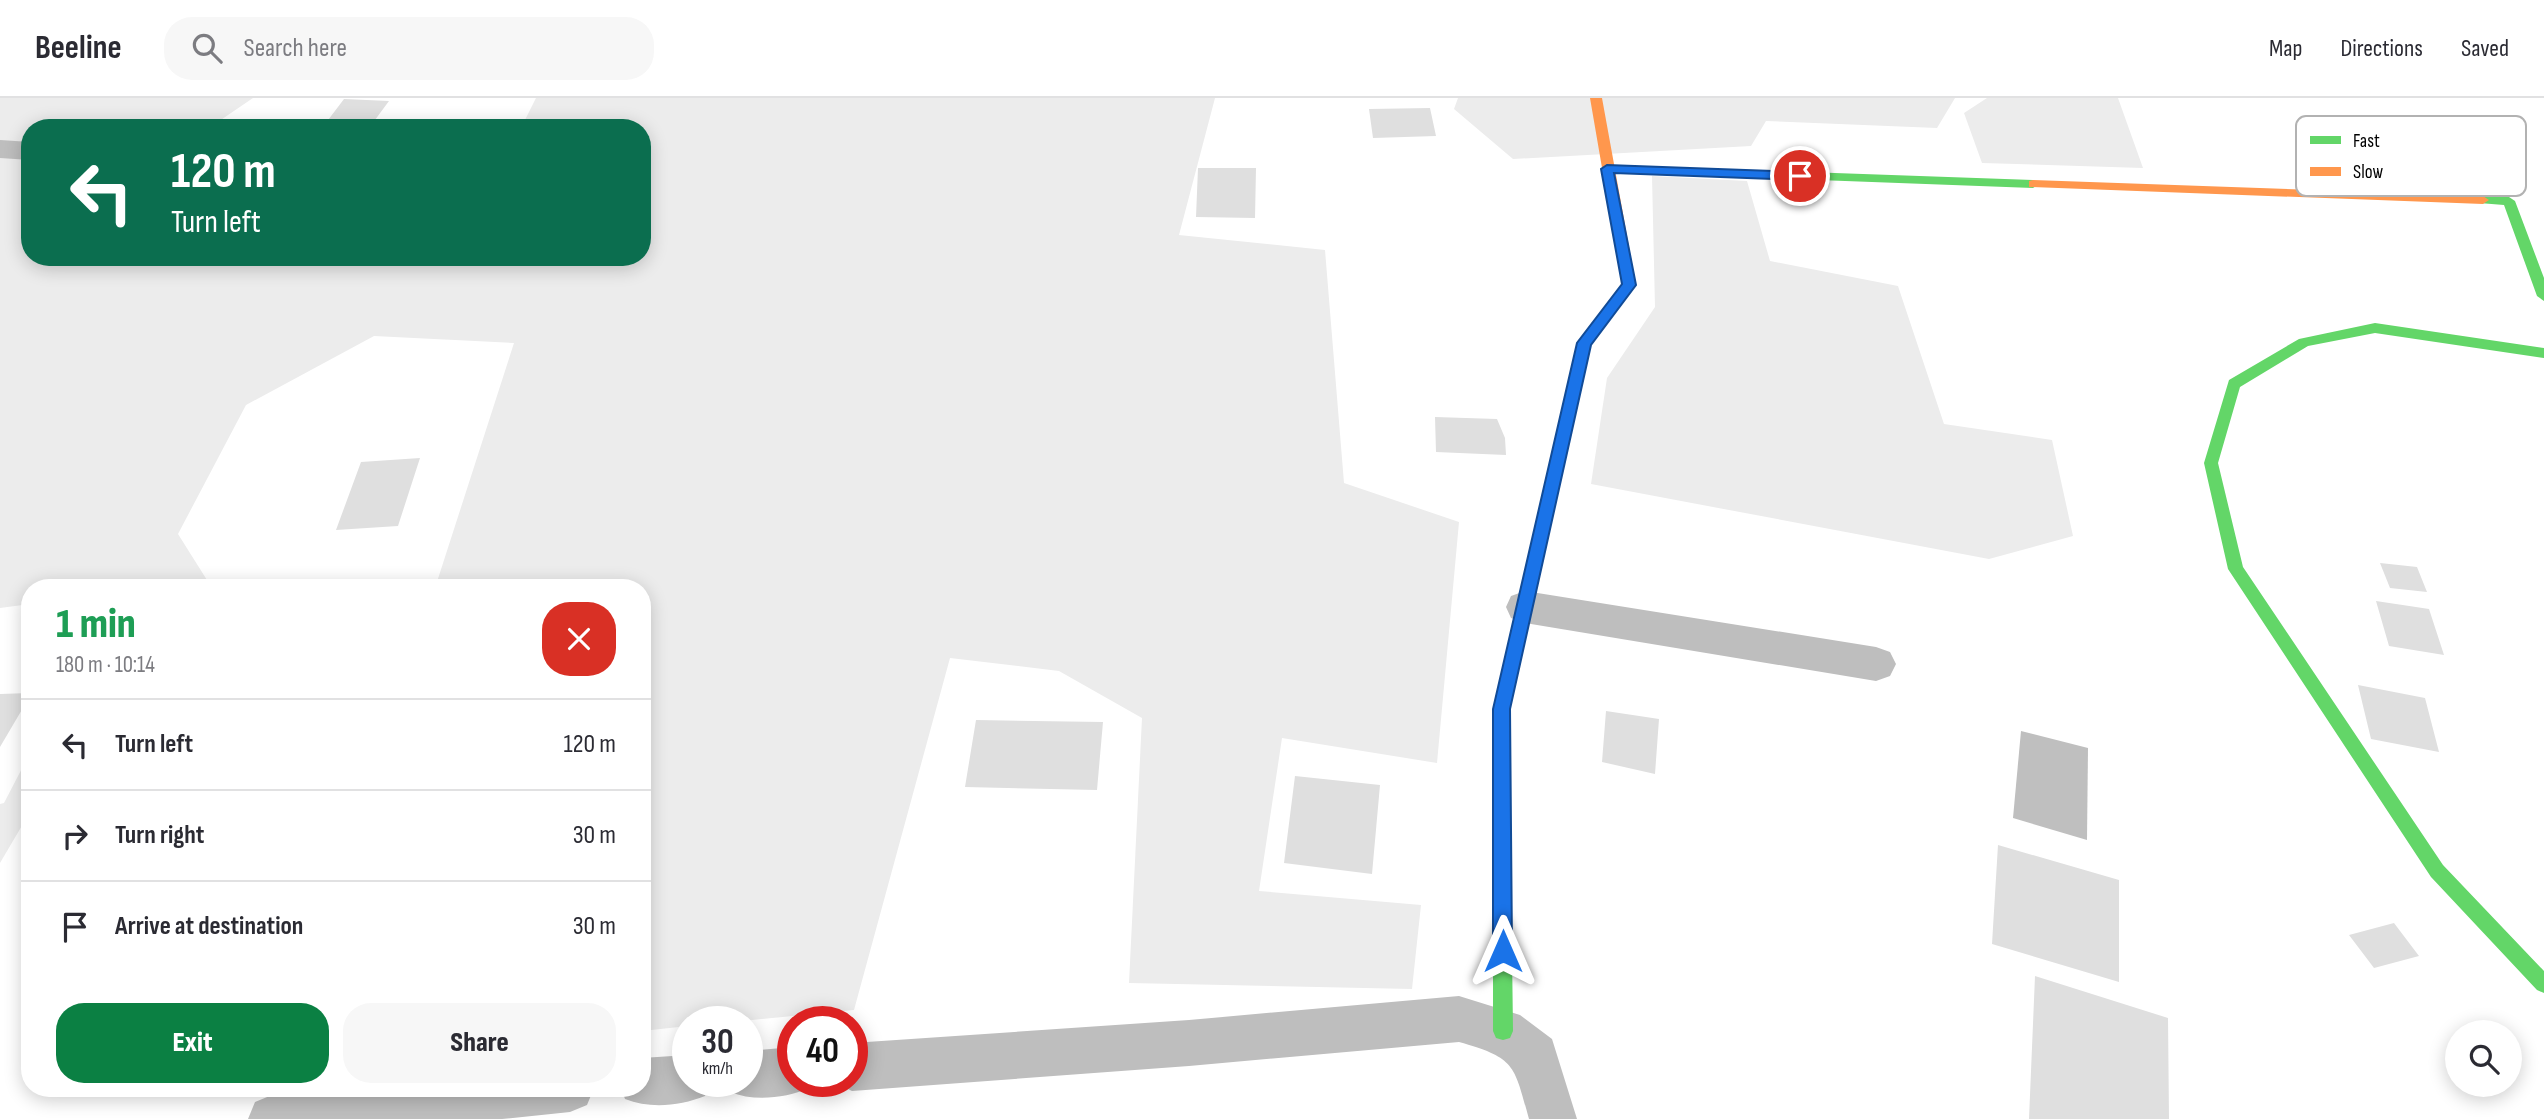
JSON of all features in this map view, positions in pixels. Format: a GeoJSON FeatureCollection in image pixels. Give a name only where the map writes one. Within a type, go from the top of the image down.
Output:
{"type":"FeatureCollection","features":[{"type":"Feature","properties":{"kind":"street"},"geometry":{"type":"LineString","coordinates":[[1503,1031],[1502,709],[1584,343],[1629,285],[1596,98]]}},
{"type":"Feature","properties":{"kind":"street"},"geometry":{"type":"LineString","coordinates":[[0,149],[21,150]]}},
{"type":"Feature","properties":{"kind":"street"},"geometry":{"type":"LineString","coordinates":[[1607,169],[2296,193]]}},
{"type":"Feature","properties":{"kind":"street"},"geometry":{"type":"LineString","coordinates":[[2368,196],[2509,201],[2544,296]]}},
{"type":"Feature","properties":{"kind":"street"},"geometry":{"type":"LineString","coordinates":[[2544,353],[2375,328],[2304,342],[2234,384],[2211,463],[2236,569],[2437,871],[2544,984]]}},
{"type":"Feature","properties":{"kind":"street"},"geometry":{"type":"LineString","coordinates":[[1525,607],[1876,664]]}},
{"type":"Feature","properties":{"kind":"street"},"geometry":{"type":"LineString","coordinates":[[868,1066],[1189,1043],[1459,1019],[1503,1031],[1535,1056],[1553,1119]]}},
{"type":"Feature","properties":{"kind":"street"},"geometry":{"type":"LineString","coordinates":[[651,1081],[672,1080]]}},
{"type":"Feature","properties":{"kind":"street"},"geometry":{"type":"LineString","coordinates":[[272,1119],[483,1097]]}},
{"type":"Feature","properties":{"kind":"shaded area"},"geometry":{"type":"Polygon","coordinates":[[[0,98],[253,98],[222,119],[21,119],[21,266],[651,266],[651,119],[526,119],[536,98],[1215,98],[1179,235],[1325,250],[1344,483],[1459,522],[1437,763],[1282,738],[1259,891],[1421,905],[1412,989],[1129,983],[1142,718],[1059,671],[950,658],[855,1006],[777,1006],[777,1018],[763,1019],[763,1006],[672,1006],[672,1028],[651,1030],[651,579],[438,579],[514,343],[374,336],[246,405],[178,534],[206,579],[21,579],[21,605],[0,608],[0,98]]]}},
{"type":"Feature","properties":{"kind":"shaded area"},"geometry":{"type":"Polygon","coordinates":[[[1458,98],[1955,98],[1937,128],[1766,121],[1751,146],[1513,159],[1454,109],[1458,98]]]}},
{"type":"Feature","properties":{"kind":"shaded area"},"geometry":{"type":"Polygon","coordinates":[[[1987,98],[2118,98],[2143,168],[1982,163],[1964,113],[1987,98]]]}},
{"type":"Feature","properties":{"kind":"shaded area"},"geometry":{"type":"Polygon","coordinates":[[[1652,176],[1747,181],[1770,261],[1898,286],[1944,424],[2052,440],[2073,536],[1989,559],[1591,484],[1607,378],[1655,307],[1652,176]]]}},
{"type":"Feature","properties":{"kind":"shaded area"},"geometry":{"type":"Polygon","coordinates":[[[2021,731],[2088,748],[2087,840],[2013,818],[2021,731]]]}},
{"type":"Feature","properties":{"kind":"shaded area"},"geometry":{"type":"Polygon","coordinates":[[[21,770],[21,827],[0,863],[0,804],[4,803],[21,770]]]}},
{"type":"Feature","properties":{"kind":"building"},"geometry":{"type":"Polygon","coordinates":[[[344,99],[389,101],[376,119],[329,119],[344,99]]]}},
{"type":"Feature","properties":{"kind":"building"},"geometry":{"type":"Polygon","coordinates":[[[1430,108],[1436,136],[1373,138],[1369,109],[1430,108]]]}},
{"type":"Feature","properties":{"kind":"building"},"geometry":{"type":"Polygon","coordinates":[[[1198,168],[1256,168],[1255,218],[1196,217],[1198,168]]]}},
{"type":"Feature","properties":{"kind":"building"},"geometry":{"type":"Polygon","coordinates":[[[1435,417],[1497,419],[1505,438],[1506,455],[1436,452],[1435,417]]]}},
{"type":"Feature","properties":{"kind":"building"},"geometry":{"type":"Polygon","coordinates":[[[420,458],[398,526],[336,530],[361,462],[420,458]]]}},
{"type":"Feature","properties":{"kind":"building"},"geometry":{"type":"Polygon","coordinates":[[[2380,563],[2417,567],[2427,592],[2390,588],[2380,563]]]}},
{"type":"Feature","properties":{"kind":"building"},"geometry":{"type":"Polygon","coordinates":[[[2376,601],[2429,609],[2444,655],[2389,646],[2376,601]]]}},
{"type":"Feature","properties":{"kind":"building"},"geometry":{"type":"Polygon","coordinates":[[[2358,685],[2425,698],[2439,752],[2371,739],[2358,685]]]}},
{"type":"Feature","properties":{"kind":"building"},"geometry":{"type":"Polygon","coordinates":[[[21,693],[21,711],[0,747],[0,694],[21,693]]]}},
{"type":"Feature","properties":{"kind":"building"},"geometry":{"type":"Polygon","coordinates":[[[1606,711],[1659,719],[1655,774],[1602,762],[1606,711]]]}},
{"type":"Feature","properties":{"kind":"building"},"geometry":{"type":"Polygon","coordinates":[[[976,720],[1103,722],[1097,790],[965,787],[976,720]]]}},
{"type":"Feature","properties":{"kind":"building"},"geometry":{"type":"Polygon","coordinates":[[[1295,776],[1380,785],[1372,874],[1284,863],[1295,776]]]}},
{"type":"Feature","properties":{"kind":"building"},"geometry":{"type":"Polygon","coordinates":[[[1998,845],[2119,880],[2119,982],[1992,944],[1998,845]]]}},
{"type":"Feature","properties":{"kind":"building"},"geometry":{"type":"Polygon","coordinates":[[[2394,923],[2419,956],[2374,968],[2349,935],[2394,923]]]}},
{"type":"Feature","properties":{"kind":"building"},"geometry":{"type":"Polygon","coordinates":[[[2035,976],[2168,1018],[2169,1119],[2029,1119],[2035,976]]]}},
{"type":"Feature","properties":{"kind":"traffic: fast"},"geometry":{"type":"LineString","coordinates":[[1607,169],[2033,184]]}},
{"type":"Feature","properties":{"kind":"traffic: fast"},"geometry":{"type":"LineString","coordinates":[[2483,200],[2509,201],[2544,296]]}},
{"type":"Feature","properties":{"kind":"traffic: fast"},"geometry":{"type":"LineString","coordinates":[[1503,1031],[1501,709],[1584,343],[1598,325]]}},
{"type":"Feature","properties":{"kind":"traffic: fast"},"geometry":{"type":"LineString","coordinates":[[2544,353],[2375,328],[2304,342],[2234,384],[2211,463],[2236,569],[2437,871],[2544,984]]}},
{"type":"Feature","properties":{"kind":"traffic: slow"},"geometry":{"type":"LineString","coordinates":[[1596,98],[1629,285],[1598,325]]}},
{"type":"Feature","properties":{"kind":"traffic: slow"},"geometry":{"type":"LineString","coordinates":[[2033,184],[2296,193]]}},
{"type":"Feature","properties":{"kind":"traffic: slow"},"geometry":{"type":"LineString","coordinates":[[2370,196],[2483,200]]}},
{"type":"Feature","properties":{"kind":"route"},"geometry":{"type":"LineString","coordinates":[[1503,951],[1502,709],[1584,343],[1629,285],[1607,169],[1800,176]]}}]}
